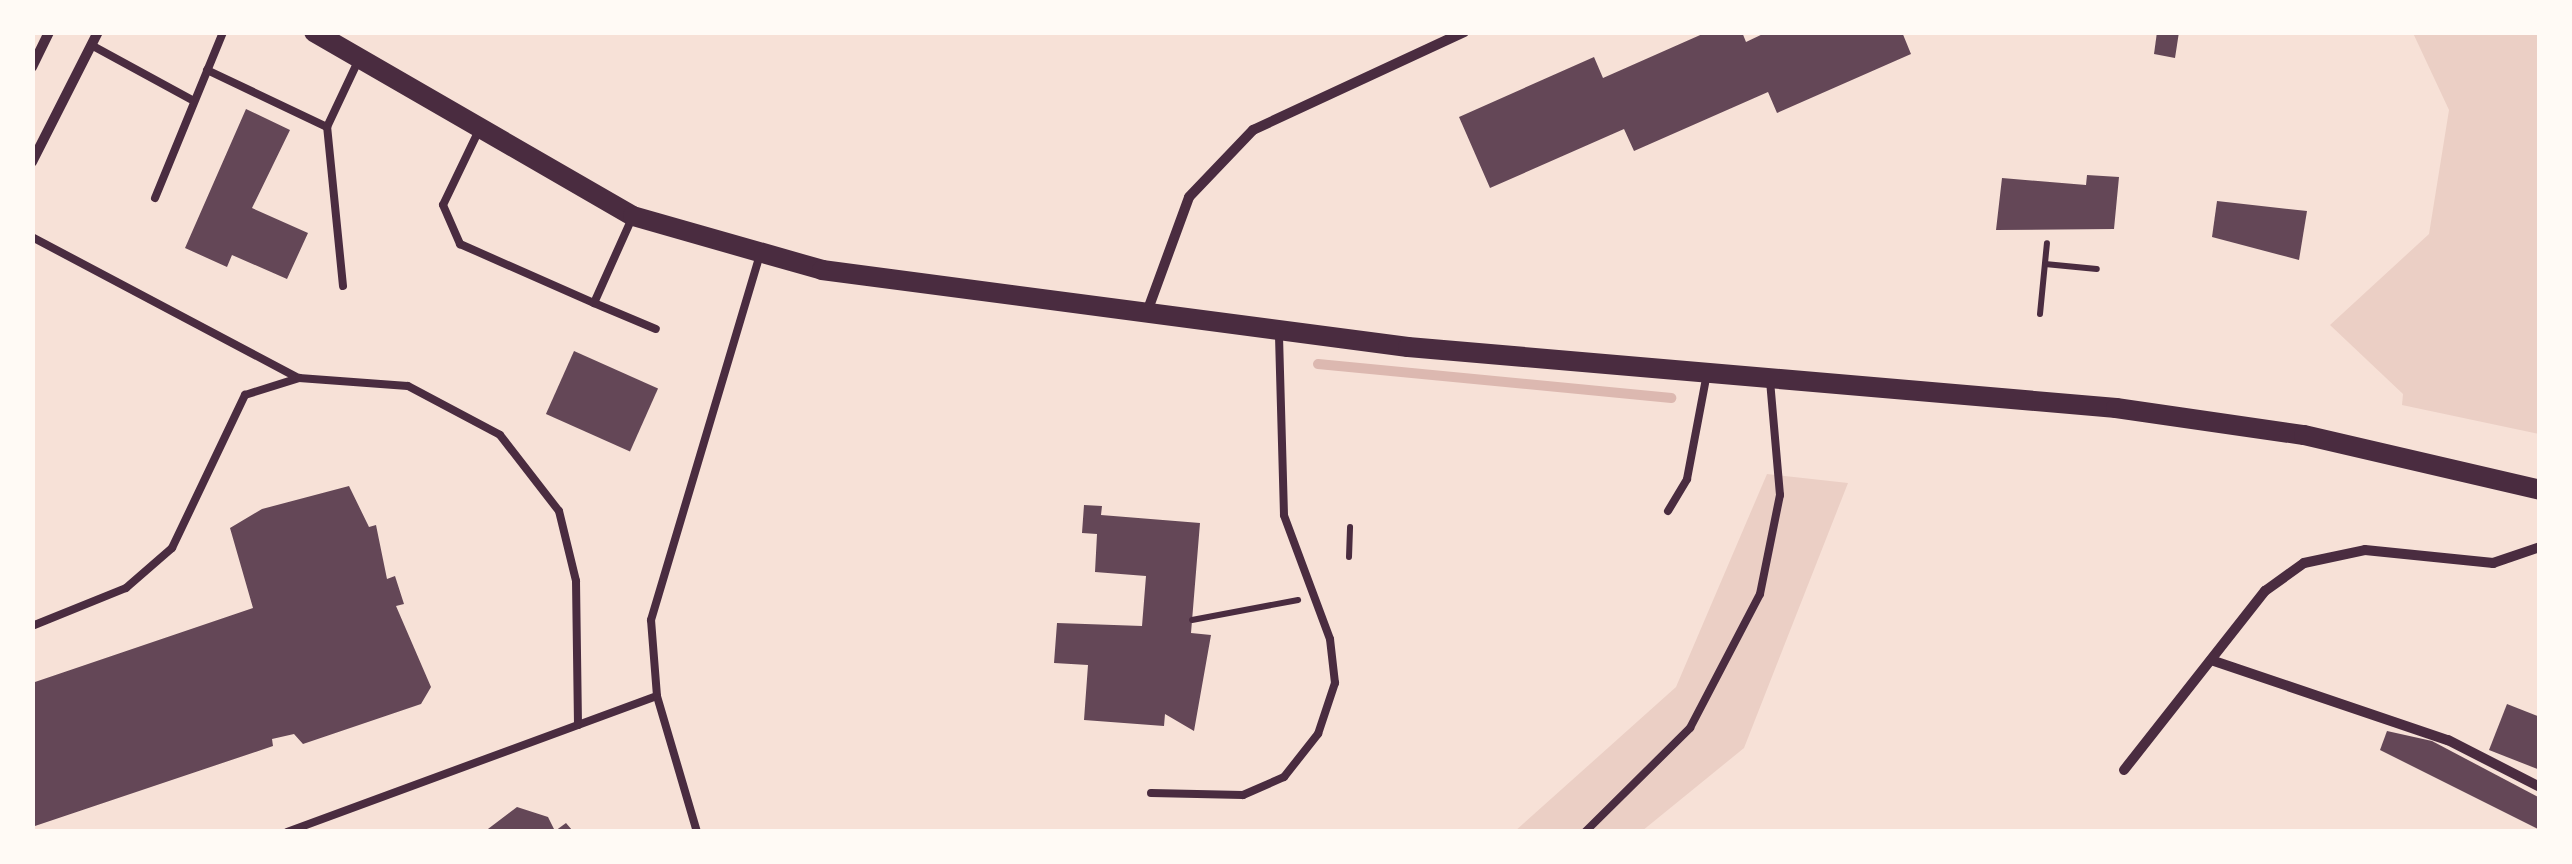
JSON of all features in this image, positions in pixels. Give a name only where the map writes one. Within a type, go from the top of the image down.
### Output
[{"type":"main road","points":[[314,32],[358,61],[633,216],[759,257],[1145,318],[1769,377],[2286,432],[2540,490]]},
{"type":"street","points":[[32,67],[49,32]]},
{"type":"street","points":[[32,162],[98,32]]},
{"type":"street","points":[[1145,318],[1188,196],[1252,130],[1464,32]]},
{"type":"street","points":[[2124,770],[2265,591],[2304,563],[2365,550],[2492,563],[2540,547]]},
{"type":"street","points":[[2211,660],[2448,740],[2540,787]]},
{"type":"lane","points":[[156,198],[223,32]]},
{"type":"lane","points":[[94,46],[194,101]]},
{"type":"lane","points":[[343,286],[328,127],[358,61]]},
{"type":"lane","points":[[207,70],[328,127]]},
{"type":"lane","points":[[479,130],[443,204],[460,244],[656,329]]},
{"type":"lane","points":[[594,304],[633,216]]},
{"type":"lane","points":[[32,237],[298,378]]},
{"type":"lane","points":[[697,832],[657,696],[656,598],[759,257]]},
{"type":"lane","points":[[1151,793],[1243,795],[1284,776],[1318,734],[1335,683],[1314,598],[1284,515],[1279,333]]},
{"type":"lane","points":[[1668,511],[1687,480],[1708,373]]},
{"type":"lane","points":[[1585,832],[1690,728],[1760,594],[1780,495],[1769,377]]},
{"type":"lane","points":[[32,626],[152,568],[184,526],[245,395],[298,378],[408,386],[445,398],[525,462],[558,511],[576,581],[578,724]]},
{"type":"lane","points":[[287,832],[657,696]]},
{"type":"path","points":[[2040,314],[2047,242]]},
{"type":"path","points":[[2045,264],[2097,268]]},
{"type":"path","points":[[1349,557],[1350,527]]},
{"type":"path","points":[[1192,620],[1314,598]]},
{"type":"shaded area","points":[[2413,33],[2539,33],[2539,434],[2402,405],[2403,394],[2330,325],[2429,234],[2449,110]]},
{"type":"shaded area","points":[[1767,474],[1848,483],[1744,748],[1642,831],[1514,832],[1676,687]]},
{"type":"building","points":[[1707,32],[1742,32],[1746,42],[1767,32],[1902,32],[1911,54],[1777,113],[1768,92],[1634,151],[1624,129],[1490,188],[1459,117],[1594,57],[1603,78]]},
{"type":"building","points":[[2157,32],[2179,32],[2175,58],[2154,54]]},
{"type":"building","points":[[246,109],[290,130],[252,208],[308,233],[287,279],[232,255],[227,267],[185,248]]},
{"type":"building","points":[[2087,175],[2119,177],[2114,229],[1996,230],[2002,178],[2086,185]]},
{"type":"building","points":[[2217,201],[2307,211],[2299,260],[2212,237]]},
{"type":"building","points":[[574,351],[658,388],[630,451],[546,414]]},
{"type":"building","points":[[349,486],[369,527],[376,525],[387,579],[395,576],[404,604],[396,606],[431,687],[421,704],[303,744],[294,734],[272,739],[273,746],[32,827],[32,683],[253,608],[230,528],[262,509]]},
{"type":"building","points":[[1084,505],[1102,506],[1101,515],[1200,523],[1191,633],[1211,635],[1194,731],[1165,714],[1164,726],[1084,720],[1088,665],[1054,663],[1057,623],[1142,626],[1146,576],[1095,572],[1097,534],[1082,533]]},
{"type":"building","points":[[2507,704],[2540,717],[2540,770],[2489,750]]},
{"type":"building","points":[[2387,731],[2432,741],[2540,798],[2540,830],[2380,750]]},
{"type":"building","points":[[517,807],[548,817],[555,831],[566,823],[572,830],[570,832],[484,832]]},
{"type":"waterway","points":[[1318,364],[1671,398]]}]
